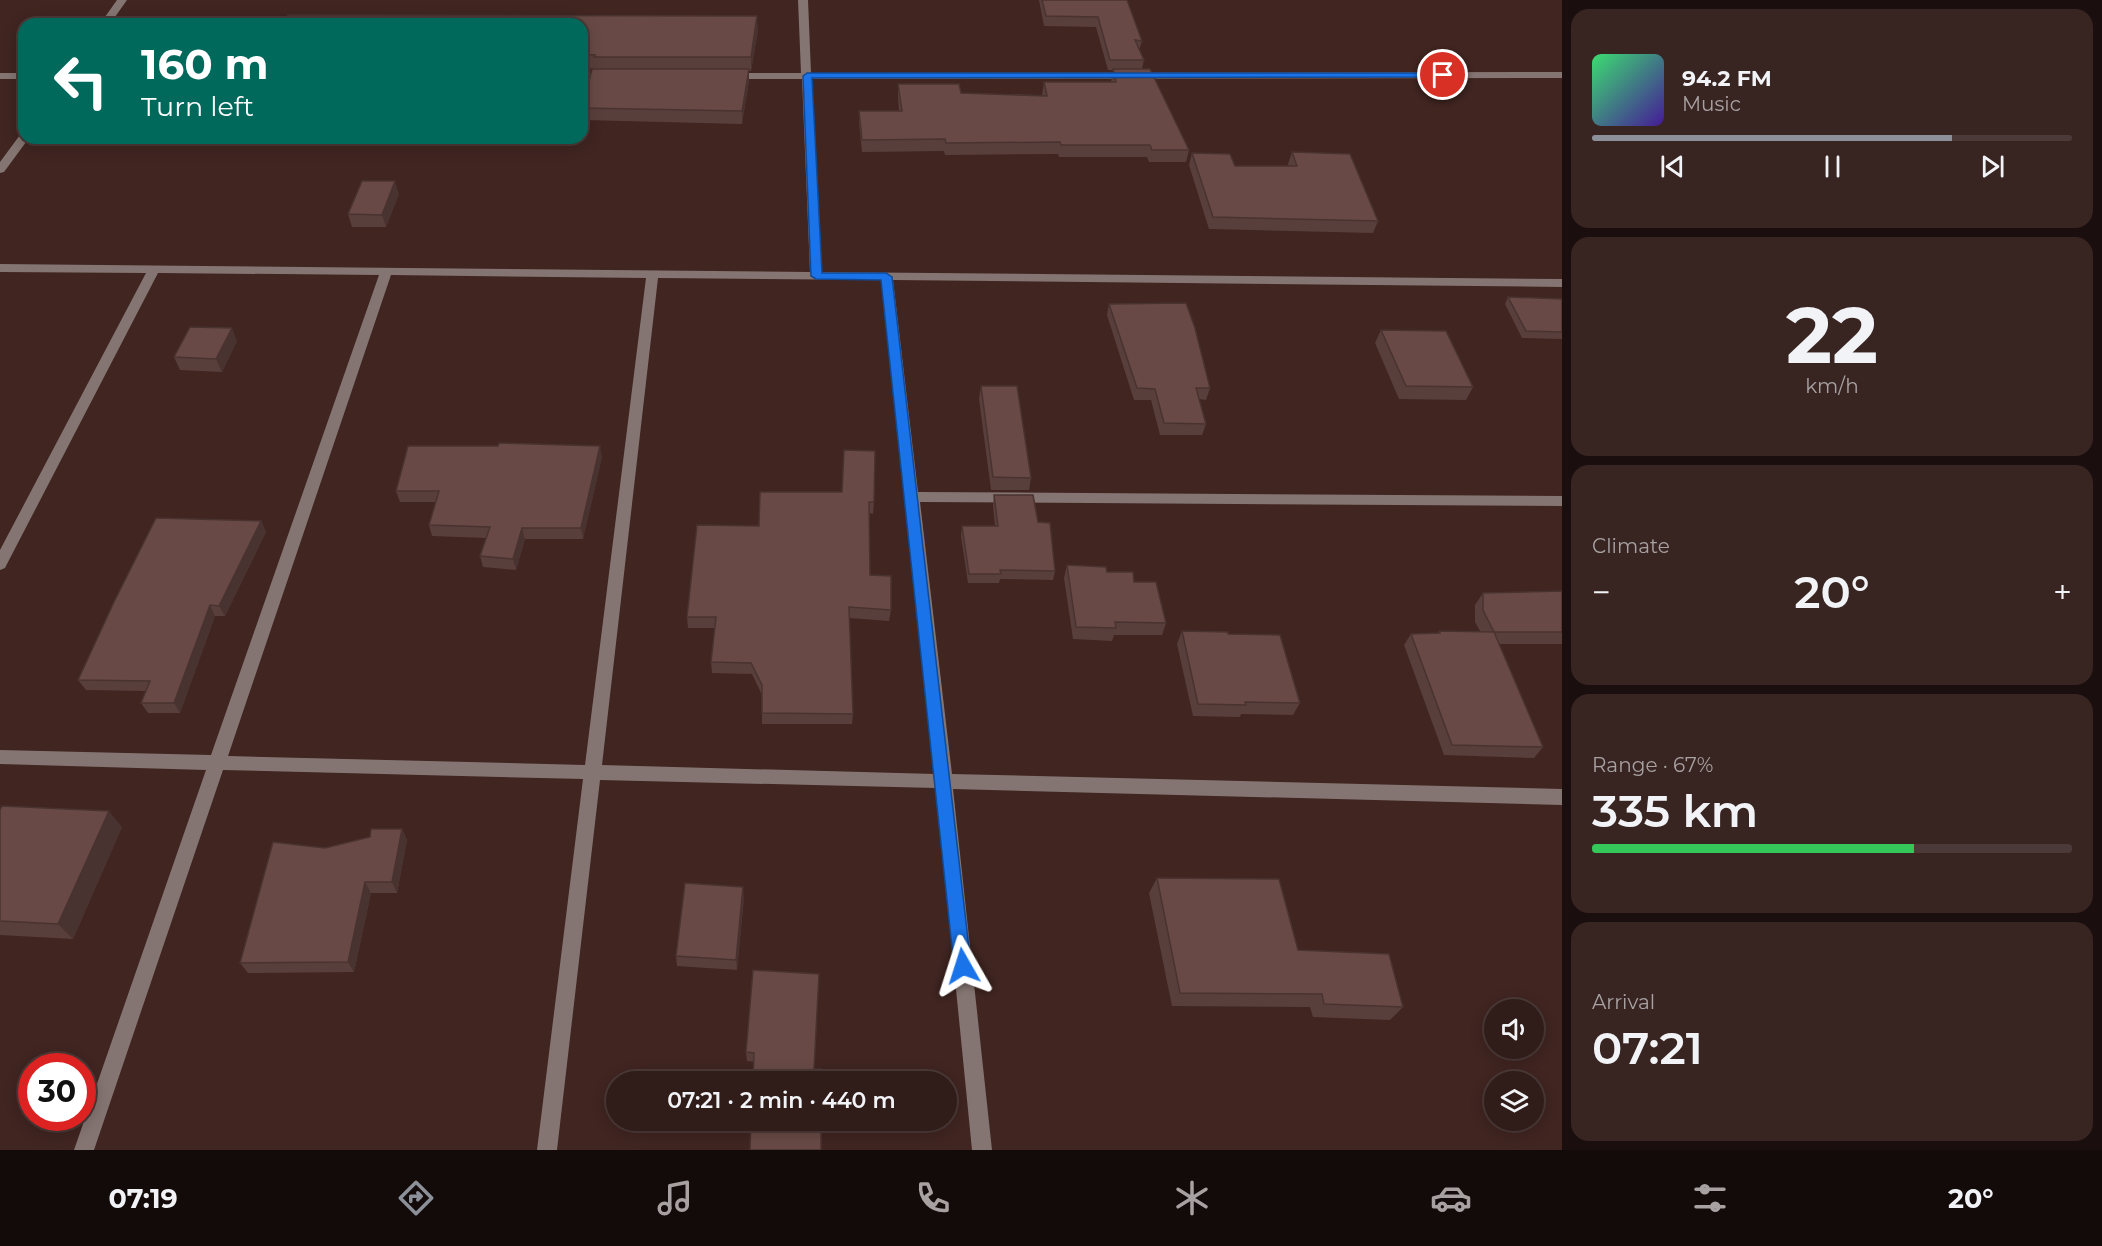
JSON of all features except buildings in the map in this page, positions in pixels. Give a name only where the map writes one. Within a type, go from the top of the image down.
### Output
[{"type":"street","points":[[109,18],[122,0]]},
{"type":"street","points":[[803,0],[816,276]]},
{"type":"street","points":[[719,76],[1562,75]]},
{"type":"street","points":[[0,76],[18,76]]},
{"type":"street","points":[[588,76],[616,76]]},
{"type":"street","points":[[0,170],[19,144]]},
{"type":"street","points":[[0,268],[1562,283]]},
{"type":"street","points":[[0,564],[154,270]]},
{"type":"street","points":[[84,1150],[386,272]]},
{"type":"street","points":[[547,1150],[652,274]]},
{"type":"street","points":[[886,277],[944,781],[982,1150]]},
{"type":"street","points":[[912,497],[1562,501]]},
{"type":"street","points":[[0,757],[1562,797]]},
{"type":"route","points":[[963,966],[886,277],[816,276],[807,76],[1443,75]]}]
